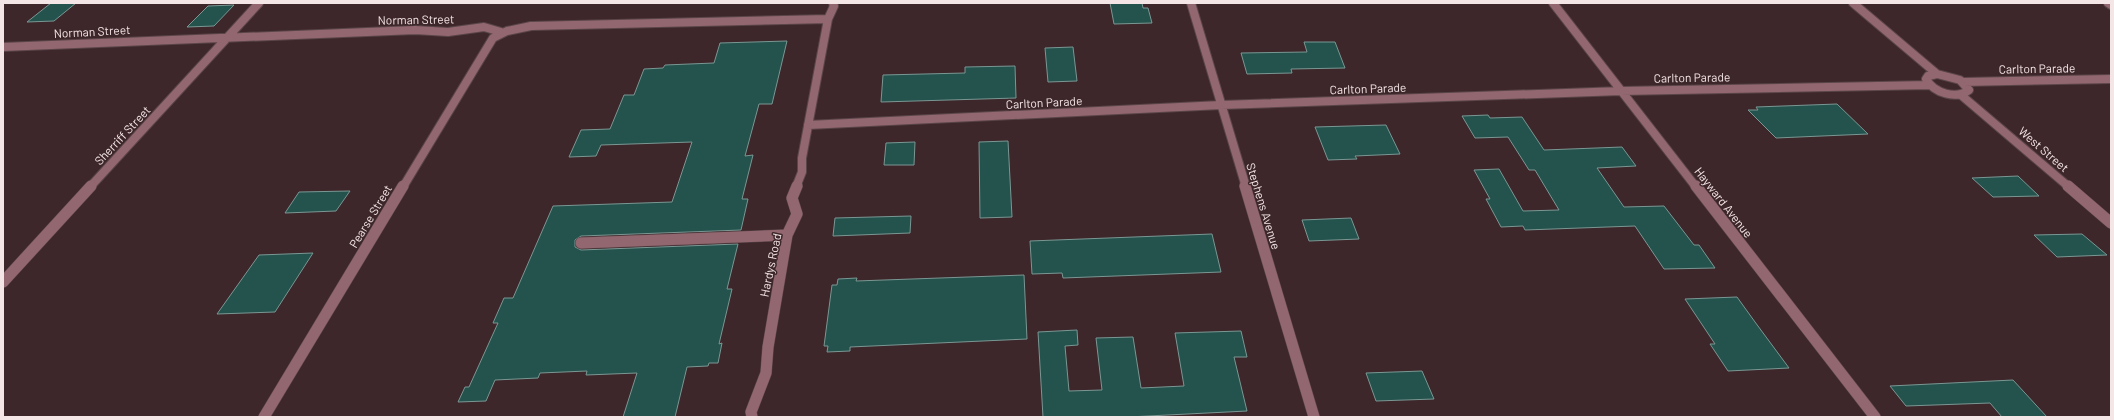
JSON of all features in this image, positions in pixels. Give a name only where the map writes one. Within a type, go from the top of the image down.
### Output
[{"type":"street","name":"Sherriff Street","points":[[3,282],[260,3]]},
{"type":"street","name":"Hardys Road","points":[[752,417],[752,412],[766,373],[768,347],[787,235],[797,214],[792,198],[802,172],[802,158],[808,125],[828,19],[834,6],[833,3]]},
{"type":"street","name":"Stephens Avenue","points":[[1191,3],[1314,417]]},
{"type":"street","name":"Hayward Avenue","points":[[1553,3],[1875,417]]},
{"type":"street","points":[[1853,3],[1937,74]]},
{"type":"street","name":"Norman Street","points":[[3,47],[415,30],[448,32],[484,27],[501,32],[531,26],[828,19]]},
{"type":"street","name":"Pearse Street","points":[[264,417],[493,38],[501,32]]},
{"type":"street","points":[[1937,74],[1951,76],[1963,82],[1970,90],[1961,95],[1950,94],[1929,85],[1926,78],[1937,74]]},
{"type":"street","name":"Carlton Parade","points":[[1963,82],[2111,79]]},
{"type":"street","name":"Carlton Parade","points":[[808,125],[1221,105],[1621,91],[1929,85]]},
{"type":"street","name":"West Street","points":[[1961,95],[2111,223]]},
{"type":"street","points":[[581,242],[787,235]]},
{"type":"building","points":[[51,3],[76,3],[54,21],[27,22]]},
{"type":"building","points":[[1110,3],[1142,3],[1143,8],[1148,8],[1152,23],[1114,24]]},
{"type":"building","points":[[234,5],[214,26],[187,27],[208,6]]},
{"type":"building","points":[[787,41],[772,104],[759,104],[745,156],[753,155],[742,199],[748,199],[741,230],[581,236],[575,240],[575,247],[581,250],[738,244],[727,289],[732,289],[719,344],[722,343],[718,363],[709,363],[708,366],[687,367],[675,417],[623,417],[637,373],[586,375],[587,371],[540,373],[538,378],[495,380],[486,401],[458,402],[465,387],[469,387],[498,323],[493,323],[504,298],[513,298],[553,206],[672,202],[692,142],[601,145],[596,156],[569,157],[581,130],[610,129],[624,95],[634,95],[644,69],[663,68],[665,65],[714,63],[720,43]]},
{"type":"building","points":[[1304,42],[1335,42],[1345,68],[1291,69],[1292,73],[1247,74],[1241,53],[1307,52]]},
{"type":"building","points":[[1073,47],[1077,81],[1048,82],[1045,48]]},
{"type":"building","points":[[1015,66],[1016,98],[881,102],[883,75],[965,73],[965,67]]},
{"type":"building","points":[[1837,104],[1868,134],[1776,138],[1748,110],[1758,110],[1756,107]]},
{"type":"building","points":[[1488,115],[1490,118],[1522,117],[1544,150],[1622,147],[1636,166],[1597,168],[1624,207],[1664,206],[1694,245],[1699,245],[1715,268],[1664,269],[1635,226],[1525,230],[1523,226],[1501,227],[1486,199],[1490,199],[1474,170],[1499,169],[1523,211],[1559,210],[1535,170],[1529,170],[1508,137],[1475,138],[1462,116]]},
{"type":"building","points":[[1386,125],[1400,154],[1355,156],[1357,159],[1328,160],[1315,127]]},
{"type":"building","points":[[1008,141],[1012,217],[980,218],[979,142]]},
{"type":"building","points":[[915,142],[914,165],[884,165],[886,143]]},
{"type":"building","points":[[2018,176],[2039,196],[1993,197],[1972,178]]},
{"type":"building","points":[[350,191],[336,211],[285,213],[299,192]]},
{"type":"building","points":[[911,216],[910,233],[833,236],[835,218]]},
{"type":"building","points":[[1351,218],[1359,239],[1309,241],[1302,220]]},
{"type":"building","points":[[1212,234],[1221,272],[1063,278],[1062,273],[1032,274],[1030,241]]},
{"type":"building","points":[[2082,234],[2107,255],[2057,257],[2034,235]]},
{"type":"building","points":[[313,253],[275,312],[217,314],[259,255]]},
{"type":"building","points":[[1024,275],[1027,339],[850,347],[850,351],[827,352],[828,346],[824,346],[832,285],[837,285],[838,279],[857,278],[856,281]]},
{"type":"building","points":[[1737,297],[1789,368],[1728,371],[1710,344],[1715,344],[1685,299]]},
{"type":"building","points":[[1077,330],[1078,345],[1065,346],[1069,391],[1102,390],[1096,338],[1133,337],[1141,388],[1184,386],[1175,333],[1241,331],[1247,357],[1234,357],[1247,411],[1128,417],[1043,417],[1038,332]]},
{"type":"building","points":[[1422,371],[1434,399],[1376,401],[1366,373]]},
{"type":"building","points":[[2013,380],[2047,417],[2002,417],[1990,403],[1906,406],[1890,386]]}]
